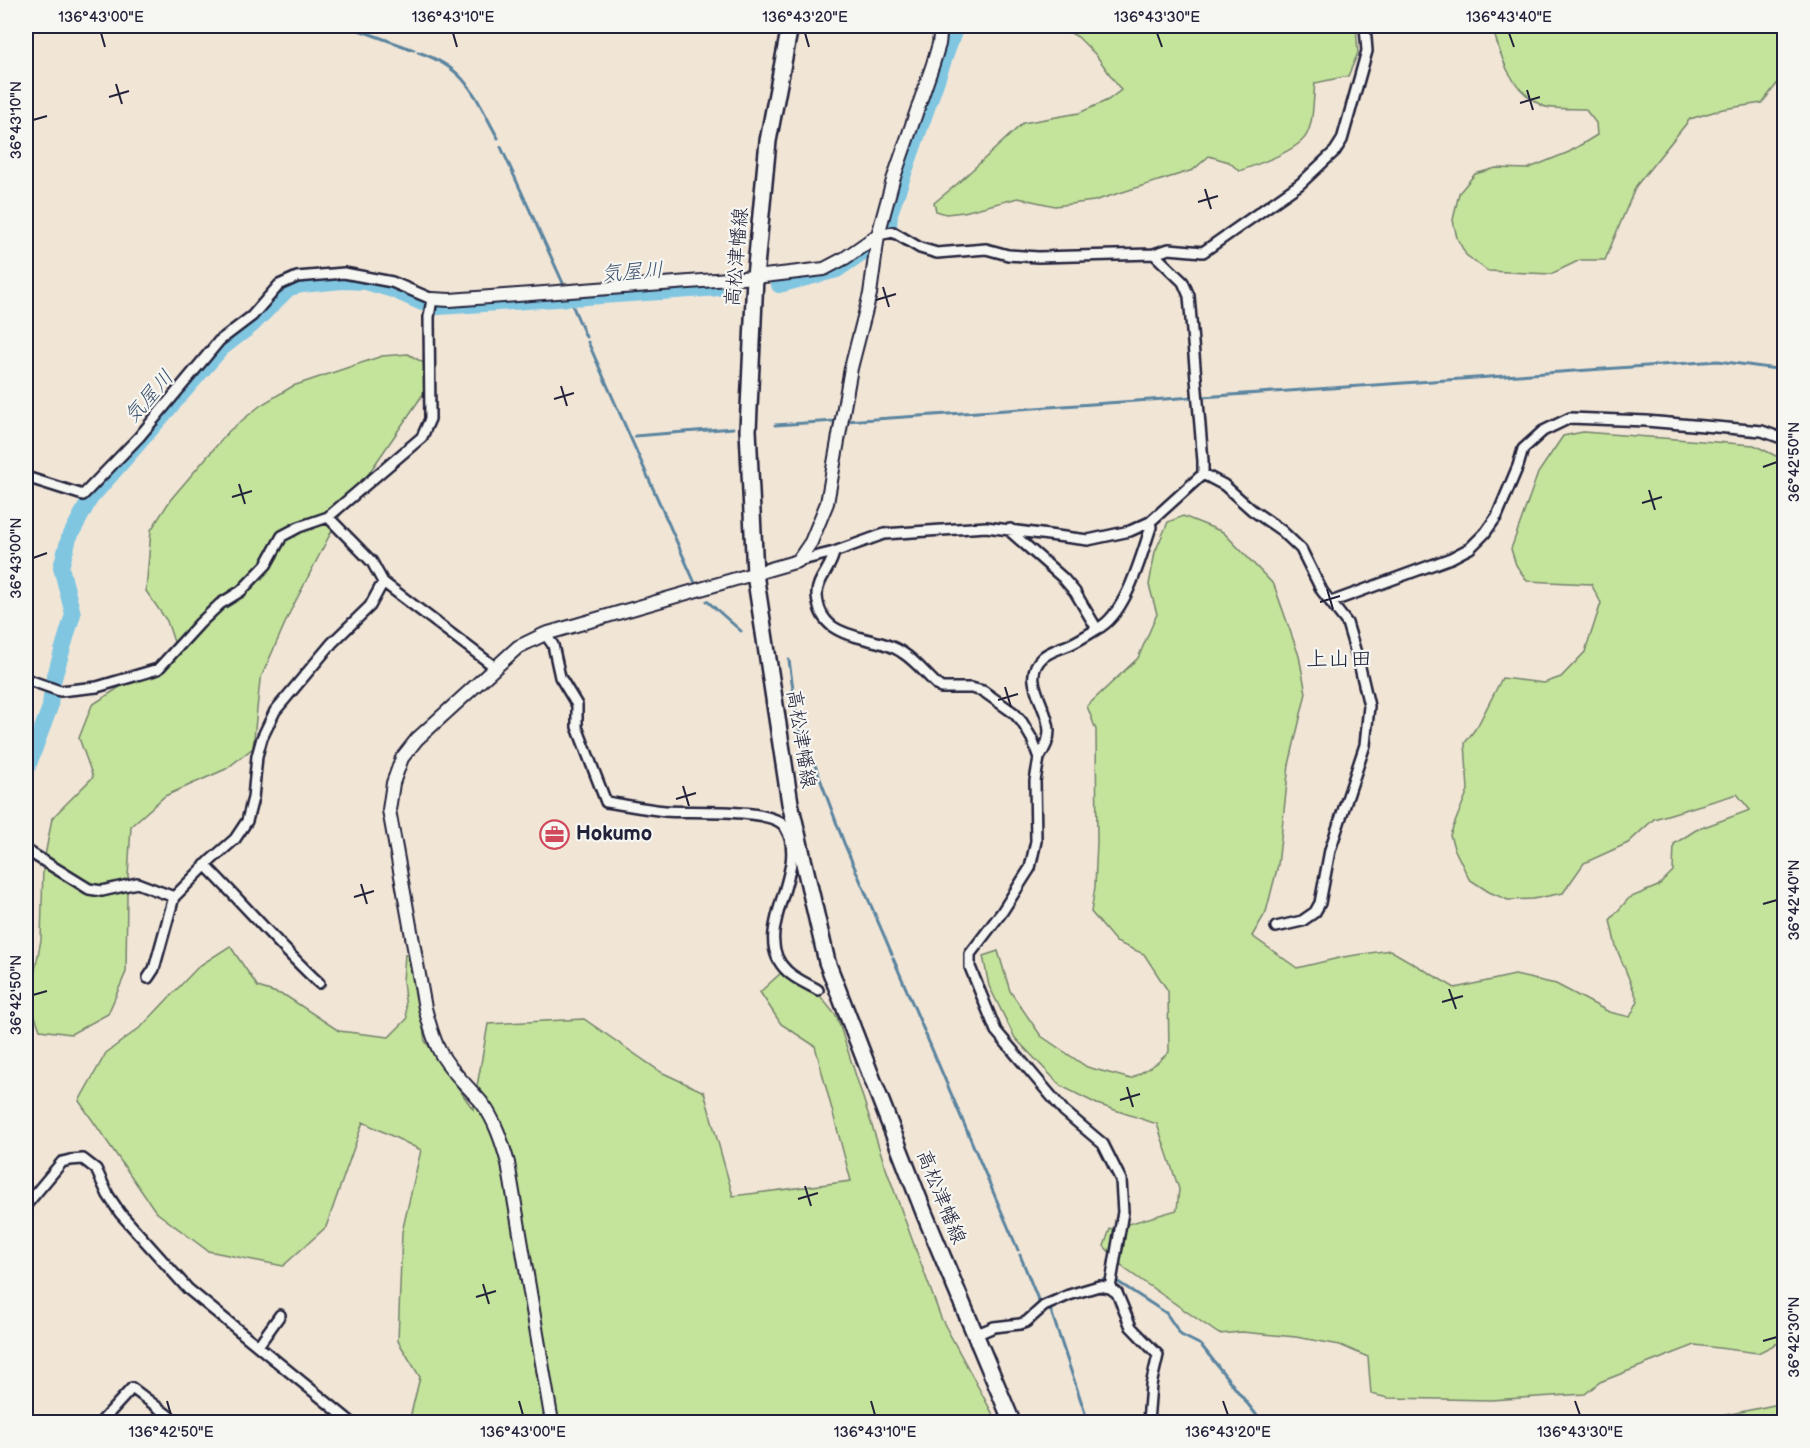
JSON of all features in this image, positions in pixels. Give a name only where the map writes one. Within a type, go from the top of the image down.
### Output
[{"type":"main road","name":"高松津幡線","points":[[790,26],[768,141],[755,277],[748,430],[755,574],[790,803],[827,962],[925,1215],[1012,1422]]},
{"type":"street","points":[[798,561],[812,542],[826,503],[851,368],[870,294],[878,236],[893,180],[939,44],[941,26]]},
{"type":"street","points":[[26,477],[82,495],[139,437],[219,341],[252,315],[279,285],[297,277],[344,273],[392,282],[432,299],[450,300],[755,277],[824,269],[878,236],[893,232],[920,248],[937,253],[986,249],[1008,255],[1038,257],[1154,254],[1169,249],[1203,252],[1300,184],[1335,151],[1342,140],[1367,51],[1365,26]]},
{"type":"street","points":[[1154,254],[1183,282],[1189,296],[1203,474]]},
{"type":"street","points":[[26,679],[60,691],[97,687],[158,669],[200,622],[220,604],[241,591],[266,565],[282,536],[298,527],[328,518],[422,437],[430,419],[429,317],[432,299]]},
{"type":"street","points":[[1331,602],[1451,558],[1470,548],[1497,516],[1523,449],[1543,431],[1570,418],[1646,421],[1762,431],[1785,439]]},
{"type":"street","points":[[552,1422],[508,1163],[502,1142],[483,1105],[451,1069],[440,1052],[425,1008],[389,810],[402,758],[417,739],[518,647],[545,634],[834,552],[884,534],[986,527],[1088,540],[1130,531],[1150,522],[1203,474]]},
{"type":"street","points":[[1203,474],[1224,485],[1252,510],[1281,530],[1301,549],[1322,591],[1347,623],[1369,706],[1365,744],[1330,850],[1320,903],[1315,912],[1302,921],[1276,927]]},
{"type":"street","points":[[328,518],[372,562],[383,582],[495,667]]},
{"type":"street","points":[[1110,1287],[1123,1212],[1121,1180],[1103,1144],[1064,1111],[996,1032],[970,968],[970,954],[1002,912],[1030,868],[1036,842],[1035,782],[1039,758],[1048,742],[1049,730],[1046,714],[1033,681],[1036,668],[1048,653],[1074,643],[1107,624],[1129,589],[1151,527],[1150,522]]},
{"type":"street","points":[[1010,529],[1063,578],[1075,592],[1097,629]]},
{"type":"street","points":[[834,552],[833,562],[821,580],[817,594],[821,610],[832,628],[898,650],[941,688],[971,688],[983,691],[1014,713],[1022,722],[1039,758]]},
{"type":"street","points":[[148,978],[154,969],[174,897],[235,839],[247,821],[253,798],[257,756],[262,738],[275,711],[332,643],[370,606],[383,582]]},
{"type":"street","points":[[545,634],[553,645],[560,677],[576,705],[576,727],[606,802],[666,811],[738,813],[775,819],[782,823],[788,834],[791,861],[773,933],[774,946],[786,970],[818,990]]},
{"type":"street","points":[[26,850],[88,889],[102,891],[137,883],[174,897]]},
{"type":"street","points":[[205,866],[257,919],[286,953],[319,983]]},
{"type":"street","points":[[788,877],[806,873]]},
{"type":"street","points":[[26,1205],[62,1162],[83,1159],[96,1169],[108,1195],[120,1213],[188,1289],[351,1422]]},
{"type":"street","points":[[975,1335],[994,1327],[1026,1322],[1044,1306],[1069,1294],[1099,1286],[1110,1287],[1116,1293],[1131,1326],[1158,1355],[1151,1385],[1148,1422]]},
{"type":"street","points":[[258,1346],[280,1315]]},
{"type":"street","points":[[101,1422],[132,1388],[177,1422]]},
{"type":"green space","points":[[1058,26],[1356,26],[1358,53],[1348,76],[1315,83],[1311,122],[1303,140],[1287,151],[1256,165],[1239,171],[1229,162],[1209,156],[1193,170],[1094,201],[1055,206],[1018,198],[964,212],[946,214],[936,211],[934,203],[1023,123],[1079,113],[1108,100],[1121,90],[1096,55],[1078,37]]},
{"type":"green space","points":[[1492,26],[1784,26],[1784,59],[1780,80],[1762,103],[1723,109],[1690,119],[1636,186],[1605,260],[1580,260],[1551,274],[1488,271],[1466,255],[1457,238],[1453,220],[1459,193],[1475,174],[1496,168],[1527,169],[1569,152],[1597,135],[1596,123],[1585,109],[1543,106],[1522,91],[1508,72]]},
{"type":"green space","points":[[408,354],[424,363],[430,384],[339,517],[290,612],[260,680],[253,748],[226,769],[165,796],[131,826],[126,972],[108,1014],[71,1034],[40,1030],[29,1000],[41,940],[43,867],[52,818],[93,777],[79,738],[92,705],[157,663],[174,642],[167,621],[146,591],[151,530],[171,499],[229,431],[261,405],[293,386],[382,356]]},
{"type":"green space","points":[[1583,432],[1754,445],[1784,460],[1784,1340],[1758,1353],[1695,1345],[1600,1382],[1585,1394],[1491,1400],[1388,1398],[1371,1394],[1368,1357],[1340,1345],[1296,1337],[1242,1332],[1219,1334],[1125,1269],[1104,1246],[1110,1229],[1177,1210],[1179,1189],[1157,1124],[1097,1104],[1061,1086],[1015,1038],[989,986],[983,956],[998,951],[1010,991],[1041,1036],[1087,1067],[1131,1079],[1157,1063],[1169,1052],[1168,991],[1144,954],[1116,942],[1091,912],[1095,887],[1097,841],[1096,730],[1087,706],[1138,658],[1157,614],[1149,585],[1155,552],[1168,522],[1183,516],[1223,532],[1274,585],[1299,656],[1306,693],[1289,765],[1278,865],[1266,912],[1252,936],[1297,968],[1343,957],[1390,950],[1455,988],[1515,975],[1556,984],[1609,1012],[1630,1017],[1638,1001],[1616,947],[1610,920],[1629,898],[1658,886],[1673,871],[1674,844],[1696,830],[1750,810],[1737,794],[1654,819],[1628,843],[1584,863],[1563,893],[1533,899],[1508,900],[1489,892],[1469,879],[1450,835],[1468,790],[1465,743],[1478,725],[1502,678],[1544,683],[1561,677],[1585,652],[1601,603],[1591,584],[1527,581],[1516,565],[1511,549],[1538,473],[1563,436]]},
{"type":"green space","points":[[230,946],[258,987],[286,996],[339,1031],[389,1037],[407,1019],[403,981],[405,954],[412,958],[425,1041],[473,1109],[488,1024],[584,1019],[661,1072],[704,1092],[733,1196],[851,1181],[815,1046],[781,1024],[760,992],[782,972],[817,992],[837,1017],[884,1163],[941,1318],[997,1422],[409,1422],[420,1377],[398,1341],[402,1232],[421,1150],[363,1122],[326,1227],[283,1266],[208,1251],[156,1212],[79,1101],[106,1053],[142,1026],[199,966]]},
{"type":"green space","points":[[1784,1403],[1784,1422],[1633,1422],[1721,1416]]},
{"type":"waterway","points":[[348,26],[414,50]]},
{"type":"waterway","name":"気屋川","points":[[889,229],[890,213],[956,26]]},
{"type":"waterway","points":[[418,52],[435,59],[459,75],[475,96],[498,138]]},
{"type":"waterway","points":[[501,147],[563,283]]},
{"type":"waterway","name":"気屋川","points":[[779,285],[837,270],[862,253]]},
{"type":"waterway","name":"気屋川","points":[[52,685],[73,614],[61,567],[69,538],[90,499],[221,349],[251,326],[289,288],[302,285],[342,281],[366,282],[393,290],[422,303]]},
{"type":"waterway","name":"気屋川","points":[[439,307],[720,288]]},
{"type":"waterway","points":[[573,307],[586,337]]},
{"type":"waterway","points":[[588,342],[695,583]]},
{"type":"waterway","points":[[1202,397],[1718,361],[1784,370]]},
{"type":"waterway","points":[[846,421],[1194,397]]},
{"type":"waterway","points":[[775,425],[835,421]]},
{"type":"waterway","points":[[635,436],[733,428]]},
{"type":"waterway","points":[[707,601],[741,631]]},
{"type":"waterway","points":[[789,660],[798,725],[811,755]]},
{"type":"waterway","name":"気屋川","points":[[26,772],[50,707],[51,696]]},
{"type":"waterway","points":[[813,760],[844,843],[892,954]]},
{"type":"waterway","points":[[893,958],[1018,1250]]},
{"type":"waterway","points":[[1020,1255],[1039,1302]]},
{"type":"waterway","points":[[1039,1302],[1107,1279]]},
{"type":"waterway","points":[[1115,1280],[1166,1313],[1181,1335],[1201,1345],[1262,1422]]},
{"type":"waterway","points":[[1047,1308],[1051,1311],[1088,1422]]},
{"type":"place","name":"Hokumo","points":[[555,834]]},
{"type":"district","name":"上山田","points":[[1339,659]]}]
